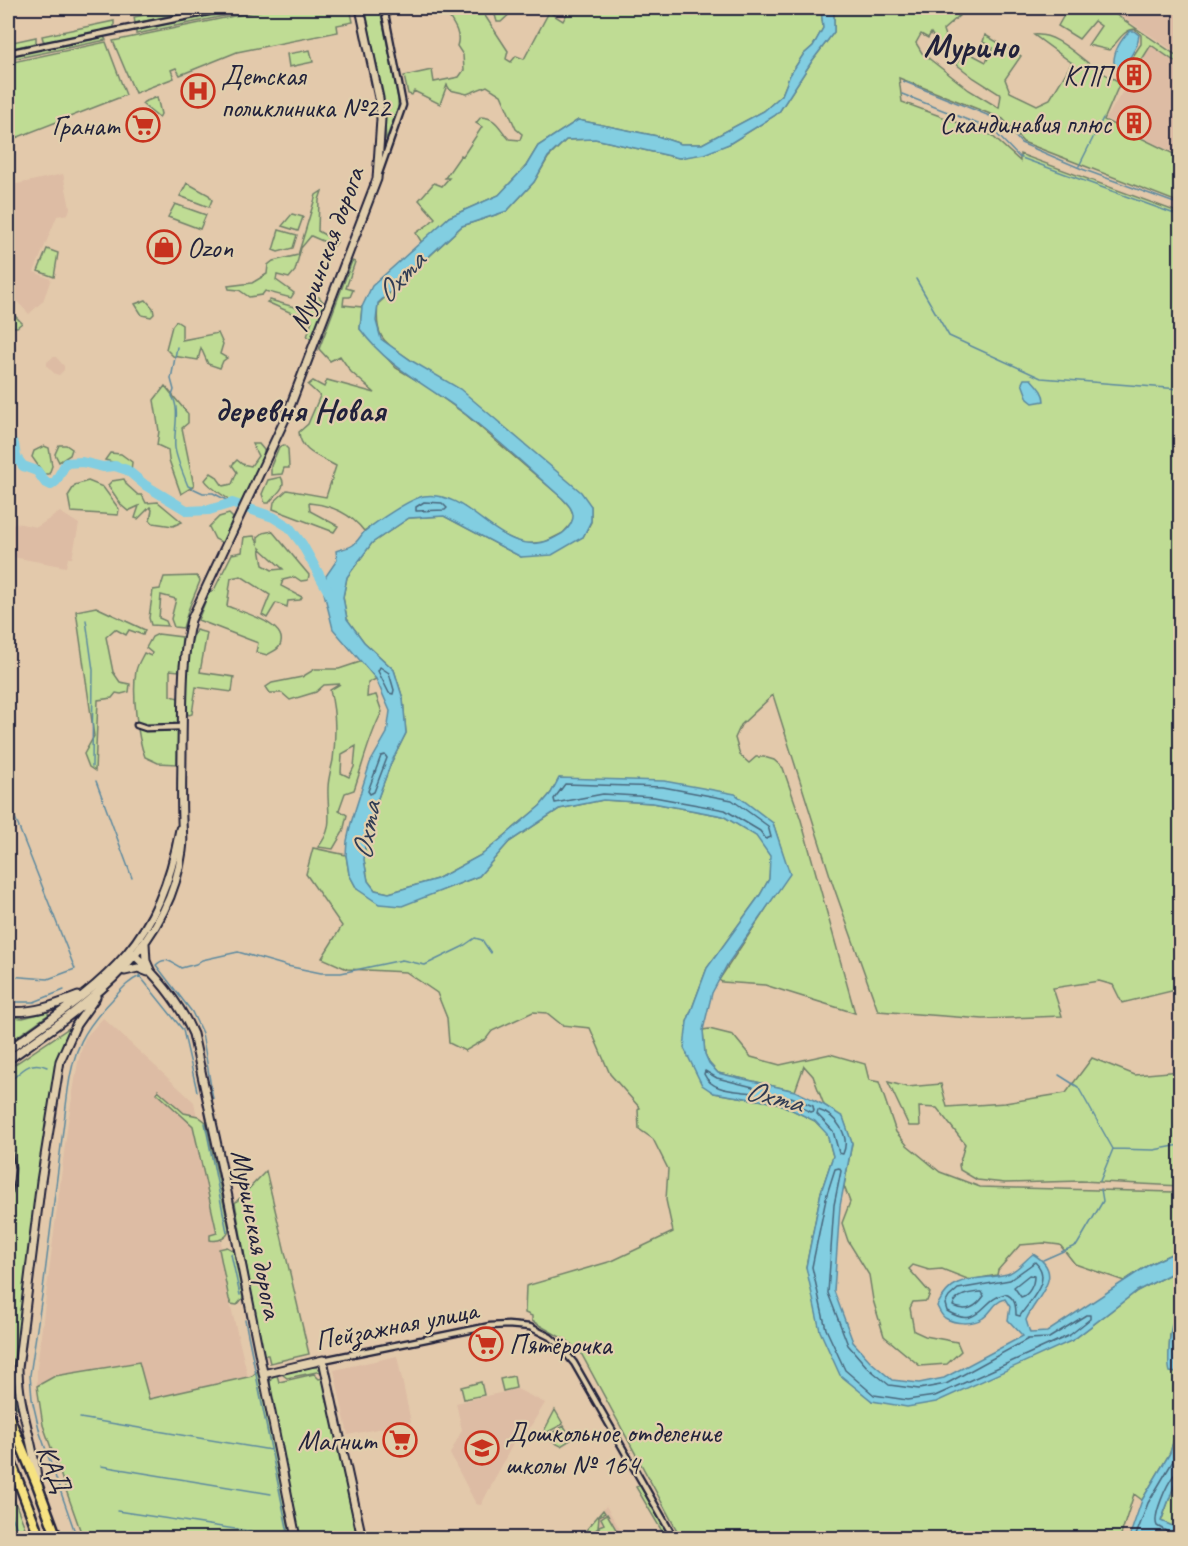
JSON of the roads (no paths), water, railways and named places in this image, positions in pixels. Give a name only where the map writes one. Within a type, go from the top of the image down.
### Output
[{"type":"highway","name":"КАД","points":[[8,1414],[57,1539]]},
{"type":"highway","name":"КАД","points":[[8,1454],[40,1539]]},
{"type":"street","points":[[8,53],[228,8]]},
{"type":"street","name":"Муринская дорога","points":[[182,727],[185,649],[189,626],[210,575],[234,529],[289,408],[377,179],[381,140],[379,98],[360,8]]},
{"type":"street","points":[[377,179],[403,105],[384,8]]},
{"type":"street","points":[[8,1050],[86,994],[133,954],[145,943],[164,911],[176,880],[183,849],[182,727],[146,728],[137,725]]},
{"type":"street","points":[[8,1060],[74,1013],[120,974],[160,901],[176,853],[182,821]]},
{"type":"street","points":[[145,943],[146,961],[153,975]]},
{"type":"street","name":"Муринская дорога","points":[[133,954],[178,1006],[192,1034],[226,1187],[296,1539]]},
{"type":"street","points":[[120,974],[138,968],[153,975]]},
{"type":"street","points":[[37,1484],[34,1455],[22,1413],[18,1388],[18,1368],[25,1312],[60,1060],[76,1025],[99,992]]},
{"type":"street","points":[[8,1011],[29,1011],[56,1005],[86,994]]},
{"type":"street","points":[[8,1154],[10,1170],[8,1192]]},
{"type":"street","name":"Пейзажная улица","points":[[263,1374],[490,1326],[520,1325],[539,1331],[559,1345],[574,1363],[674,1539]]},
{"type":"street","points":[[323,1360],[362,1539]]},
{"type":"street","points":[[8,1464],[21,1486]]},
{"type":"water","name":"Охта","points":[[821,8],[834,8],[834,32],[774,116],[729,144],[704,154],[679,158],[595,139],[566,140],[548,157],[534,182],[507,211],[462,226],[378,303],[376,321],[381,339],[412,361],[460,389],[581,492],[591,506],[591,521],[583,537],[552,555],[521,557],[444,516],[409,518],[372,543],[347,577],[343,597],[347,619],[364,642],[394,670],[403,699],[406,733],[391,763],[366,830],[364,860],[368,881],[375,890],[389,893],[437,879],[483,854],[540,806],[551,793],[559,778],[664,781],[735,794],[773,823],[790,874],[727,965],[712,993],[703,1030],[705,1054],[718,1073],[795,1091],[843,1117],[852,1143],[840,1206],[834,1291],[853,1342],[892,1380],[919,1383],[944,1378],[1023,1336],[1008,1320],[1010,1307],[1005,1299],[997,1303],[986,1316],[974,1322],[959,1322],[945,1318],[937,1306],[951,1287],[959,1283],[1010,1273],[1033,1254],[1043,1262],[1048,1270],[1049,1278],[1026,1320],[1030,1333],[1047,1332],[1150,1264],[1180,1250],[1180,1269],[1137,1291],[1073,1340],[936,1402],[907,1407],[872,1401],[840,1375],[820,1331],[806,1267],[821,1192],[833,1156],[827,1134],[815,1121],[778,1103],[714,1093],[702,1085],[684,1048],[687,1022],[707,968],[769,879],[770,856],[756,836],[723,816],[653,803],[603,800],[559,809],[509,842],[479,876],[402,906],[379,904],[357,889],[349,874],[346,855],[351,823],[370,763],[387,733],[390,711],[376,679],[333,629],[324,593],[326,576],[337,560],[336,551],[353,545],[370,527],[411,501],[424,496],[441,497],[458,503],[502,534],[517,541],[534,543],[552,539],[568,527],[573,518],[571,508],[564,500],[502,444],[464,413],[395,365],[371,343],[360,329],[362,307],[372,286],[449,217],[499,195],[526,166],[538,146],[578,120],[657,136],[681,144],[702,144],[764,111],[782,95],[790,75],[803,55],[813,46],[823,28]]},
{"type":"water","points":[[1130,31],[1139,35],[1137,45],[1124,68],[1119,68],[1114,64],[1116,50]]},
{"type":"water","points":[[1024,379],[1031,379],[1041,392],[1044,401],[1033,403],[1028,399],[1022,383]]},
{"type":"water","points":[[1180,1313],[1180,1359],[1176,1360],[1175,1373],[1170,1372],[1169,1346],[1173,1321]]},
{"type":"water","points":[[1180,1435],[1180,1476],[1161,1521],[1175,1527],[1171,1537],[1129,1538],[1142,1500],[1170,1453],[1174,1439]]},
{"type":"waterway","points":[[903,81],[1002,121],[1021,143],[1082,169],[1180,205]]},
{"type":"waterway","points":[[902,94],[993,130],[1019,157],[1180,216]]},
{"type":"waterway","points":[[1079,166],[1103,118]]},
{"type":"waterway","points":[[916,279],[949,336],[1041,378],[1180,389]]},
{"type":"waterway","points":[[177,347],[171,379],[174,390],[172,396],[176,408],[175,448],[180,467],[188,486],[203,493],[213,493],[232,503]]},
{"type":"waterway","points":[[8,440],[14,444],[16,457],[23,466],[37,471],[45,482],[51,485],[56,481],[66,463],[82,462],[103,467],[115,466],[127,470],[145,485],[188,511],[209,510],[232,503],[273,517],[289,527],[302,544],[331,596]]},
{"type":"waterway","points":[[86,620],[93,670],[92,767]]},
{"type":"waterway","points":[[96,781],[132,878]]},
{"type":"waterway","points":[[8,800],[75,969],[48,979],[8,976]]},
{"type":"waterway","points":[[213,1099],[202,1033],[192,1012],[156,965],[159,962],[168,961],[181,968],[202,960],[238,952],[321,973],[341,973],[402,960],[425,965],[475,938],[482,940],[491,953]]},
{"type":"waterway","points":[[139,975],[183,1030],[197,1091]]},
{"type":"waterway","points":[[77,1538],[40,1433],[32,1399],[30,1375],[73,1063],[81,1041],[94,1021],[125,986],[140,976]]},
{"type":"waterway","points":[[8,1002],[34,1002],[64,990]]},
{"type":"waterway","points":[[8,1083],[30,1066],[47,1067]]},
{"type":"waterway","points":[[1059,1075],[1078,1087],[1113,1149]]},
{"type":"waterway","points":[[205,1123],[227,1232]]},
{"type":"waterway","points":[[1100,1181],[1113,1149],[1154,1150],[1180,1145]]},
{"type":"waterway","points":[[1043,1260],[1077,1245],[1103,1201],[1101,1189]]},
{"type":"waterway","points":[[231,1254],[240,1295]]},
{"type":"waterway","points":[[245,1320],[289,1538]]},
{"type":"waterway","points":[[80,1418],[271,1450]]},
{"type":"waterway","points":[[101,1466],[271,1494]]},
{"type":"waterway","points":[[8,1504],[20,1538]]},
{"type":"waterway","points":[[117,1511],[281,1536]]},
{"type":"place","name":"КПП","points":[[1134,75]]},
{"type":"place","name":"Детская поликлиника №22","points":[[198,91]]},
{"type":"place","name":"Скандинавия плюс","points":[[1134,123]]},
{"type":"place","name":"Гранат","points":[[143,125]]},
{"type":"place","name":"Ozon","points":[[164,247]]},
{"type":"place","name":"Пятёрочка","points":[[486,1344]]},
{"type":"place","name":"Магнит","points":[[400,1440]]},
{"type":"place","name":"Дошкольное отделение школы № 164","points":[[482,1448]]},
{"type":"district","name":"Мурино","points":[[971,45]]},
{"type":"district","name":"деревня Новая","points":[[300,409]]}]
